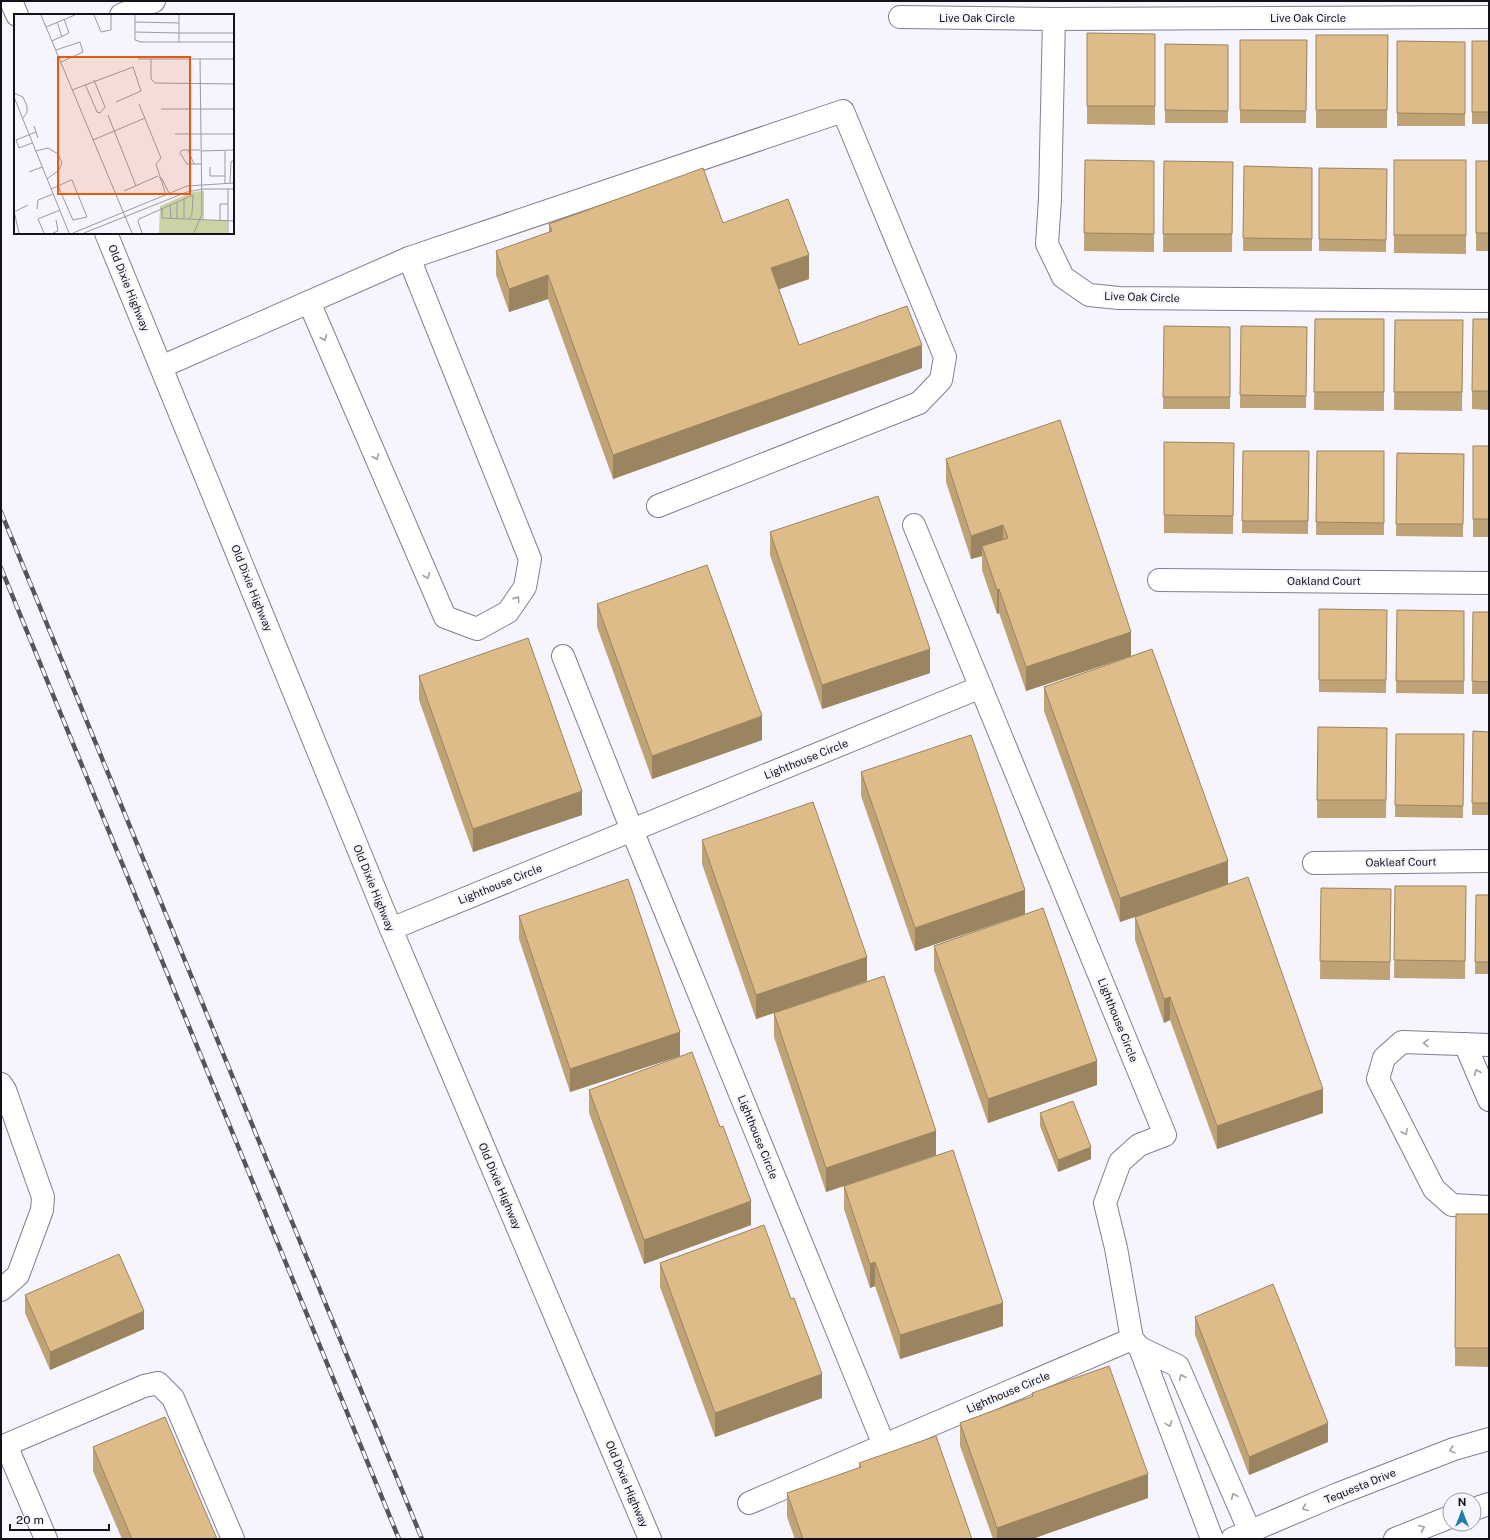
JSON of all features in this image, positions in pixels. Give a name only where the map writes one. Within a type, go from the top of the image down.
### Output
[{"type":"street","points":[[11,1],[17,14]]},
{"type":"street","points":[[122,14],[154,1]]},
{"type":"street","name":"Live Oak Circle","points":[[900,18],[1054,19],[1489,17]]},
{"type":"street","name":"Live Oak Circle","points":[[1054,19],[1050,199],[1047,244],[1063,277],[1090,295],[1118,298],[1489,301]]},
{"type":"street","points":[[161,367],[409,258],[842,111],[945,357],[941,380],[919,403],[658,506]]},
{"type":"street","name":"Old Dixie Highway","points":[[106,234],[391,929],[650,1539]]},
{"type":"street","points":[[309,302],[444,617],[476,629],[508,612],[525,587],[530,559],[409,258]]},
{"type":"street","name":"Lighthouse Circle","points":[[914,525],[1165,1135],[1139,1145],[1120,1162],[1105,1203],[1136,1344],[1212,1539]]},
{"type":"street","name":"Oakland Court","points":[[1159,580],[1489,583]]},
{"type":"street","name":"Lighthouse Circle","points":[[563,656],[632,830],[884,1445]]},
{"type":"street","name":"Lighthouse Circle","points":[[391,929],[981,687]]},
{"type":"street","name":"Oakleaf Court","points":[[1314,864],[1489,862]]},
{"type":"street","points":[[1489,1045],[1402,1042],[1384,1058],[1378,1079],[1434,1189],[1452,1206],[1489,1207]]},
{"type":"street","points":[[1465,1044],[1489,1100]]},
{"type":"street","points":[[1,1084],[5,1090],[43,1197],[42,1210],[18,1275],[1,1290]]},
{"type":"street","points":[[1136,1344],[1178,1366],[1241,1535]]},
{"type":"street","name":"Lighthouse Circle","points":[[749,1503],[884,1445],[1136,1344]]},
{"type":"street","points":[[46,1539],[4,1446],[144,1386],[158,1383],[174,1398],[234,1539]]},
{"type":"street","name":"Tequesta Drive","points":[[1241,1535],[1338,1494],[1454,1449],[1489,1439]]},
{"type":"street","points":[[1395,1539],[1442,1520]]},
{"type":"building","points":[[1087,33],[1155,34],[1155,106],[1087,106]]},
{"type":"building","points":[[1316,35],[1388,35],[1387,110],[1316,110]]},
{"type":"building","points":[[1240,40],[1307,40],[1306,111],[1240,110]]},
{"type":"building","points":[[1397,41],[1465,42],[1465,114],[1397,113]]},
{"type":"building","points":[[1472,41],[1489,41],[1489,112],[1472,112]]},
{"type":"building","points":[[1165,44],[1228,45],[1228,111],[1165,110]]},
{"type":"building","points":[[1085,160],[1154,161],[1154,234],[1084,233]]},
{"type":"building","points":[[1394,160],[1466,160],[1466,235],[1394,235]]},
{"type":"building","points":[[1164,161],[1233,162],[1232,234],[1163,234]]},
{"type":"building","points":[[1476,161],[1489,161],[1489,233],[1476,233]]},
{"type":"building","points":[[1244,166],[1312,168],[1312,239],[1243,238]]},
{"type":"building","points":[[703,168],[723,223],[788,199],[809,255],[771,268],[799,345],[907,306],[922,345],[613,455],[548,275],[509,289],[496,251],[552,231],[549,224]]},
{"type":"building","points":[[1319,168],[1387,169],[1386,240],[1319,239]]},
{"type":"building","points":[[1315,319],[1384,319],[1384,392],[1314,392]]},
{"type":"building","points":[[1473,319],[1489,319],[1489,391],[1472,391]]},
{"type":"building","points":[[1395,320],[1463,320],[1462,392],[1394,392]]},
{"type":"building","points":[[1164,326],[1230,327],[1230,397],[1163,397]]},
{"type":"building","points":[[1241,326],[1307,327],[1306,396],[1240,395]]},
{"type":"building","points":[[1060,420],[1131,632],[1026,667],[999,589],[997,590],[982,546],[1008,538],[1003,525],[971,536],[946,459]]},
{"type":"building","points":[[1164,442],[1234,443],[1233,516],[1164,515]]},
{"type":"building","points":[[1473,446],[1489,446],[1489,519],[1473,519]]},
{"type":"building","points":[[1243,451],[1309,451],[1308,521],[1242,521]]},
{"type":"building","points":[[1317,451],[1384,451],[1384,523],[1316,522]]},
{"type":"building","points":[[1397,453],[1464,454],[1463,524],[1396,524]]},
{"type":"building","points":[[878,496],[930,649],[822,685],[770,532]]},
{"type":"building","points":[[707,565],[762,716],[652,756],[597,604]]},
{"type":"building","points":[[1319,609],[1387,610],[1386,680],[1319,680]]},
{"type":"building","points":[[1397,610],[1464,611],[1464,681],[1396,681]]},
{"type":"building","points":[[1473,612],[1489,612],[1489,682],[1472,681]]},
{"type":"building","points":[[528,638],[582,791],[473,829],[419,676]]},
{"type":"building","points":[[1152,649],[1228,861],[1120,898],[1044,687]]},
{"type":"building","points":[[1318,727],[1387,728],[1386,800],[1317,800]]},
{"type":"building","points":[[1473,731],[1489,732],[1489,803],[1472,803]]},
{"type":"building","points":[[1396,734],[1464,734],[1463,806],[1395,805]]},
{"type":"building","points":[[971,735],[1025,890],[915,928],[861,772]]},
{"type":"building","points":[[813,802],[867,957],[756,995],[702,840]]},
{"type":"building","points":[[1248,877],[1323,1089],[1217,1126],[1170,997],[1164,999],[1135,917]]},
{"type":"building","points":[[628,879],[680,1032],[570,1069],[519,916]]},
{"type":"building","points":[[1395,886],[1466,886],[1465,961],[1394,960]]},
{"type":"building","points":[[1321,888],[1391,889],[1390,962],[1320,961]]},
{"type":"building","points":[[1476,895],[1489,895],[1489,962],[1475,962]]},
{"type":"building","points":[[1043,908],[1097,1061],[988,1099],[934,946]]},
{"type":"building","points":[[884,976],[936,1131],[826,1168],[774,1013]]},
{"type":"building","points":[[692,1052],[720,1127],[723,1126],[751,1201],[644,1240],[589,1090]]},
{"type":"building","points":[[1073,1101],[1091,1147],[1058,1160],[1040,1113]]},
{"type":"building","points":[[953,1150],[1003,1303],[900,1335],[875,1262],[870,1264],[844,1186]]},
{"type":"building","points":[[1456,1214],[1489,1214],[1489,1348],[1455,1348]]},
{"type":"building","points":[[764,1225],[791,1299],[794,1298],[822,1374],[715,1413],[660,1263]]},
{"type":"building","points":[[119,1254],[144,1311],[50,1352],[25,1295]]},
{"type":"building","points":[[1273,1284],[1328,1423],[1249,1457],[1195,1317]]},
{"type":"building","points":[[1109,1366],[1148,1474],[997,1528],[960,1423],[1033,1396],[1032,1393]]},
{"type":"building","points":[[165,1417],[217,1539],[132,1539],[93,1447]]},
{"type":"building","points":[[936,1436],[972,1539],[803,1539],[787,1493],[861,1467],[859,1463]]},
{"type":"railway","points":[[1,512],[422,1539]]},
{"type":"railway","points":[[1,568],[399,1539]]}]
